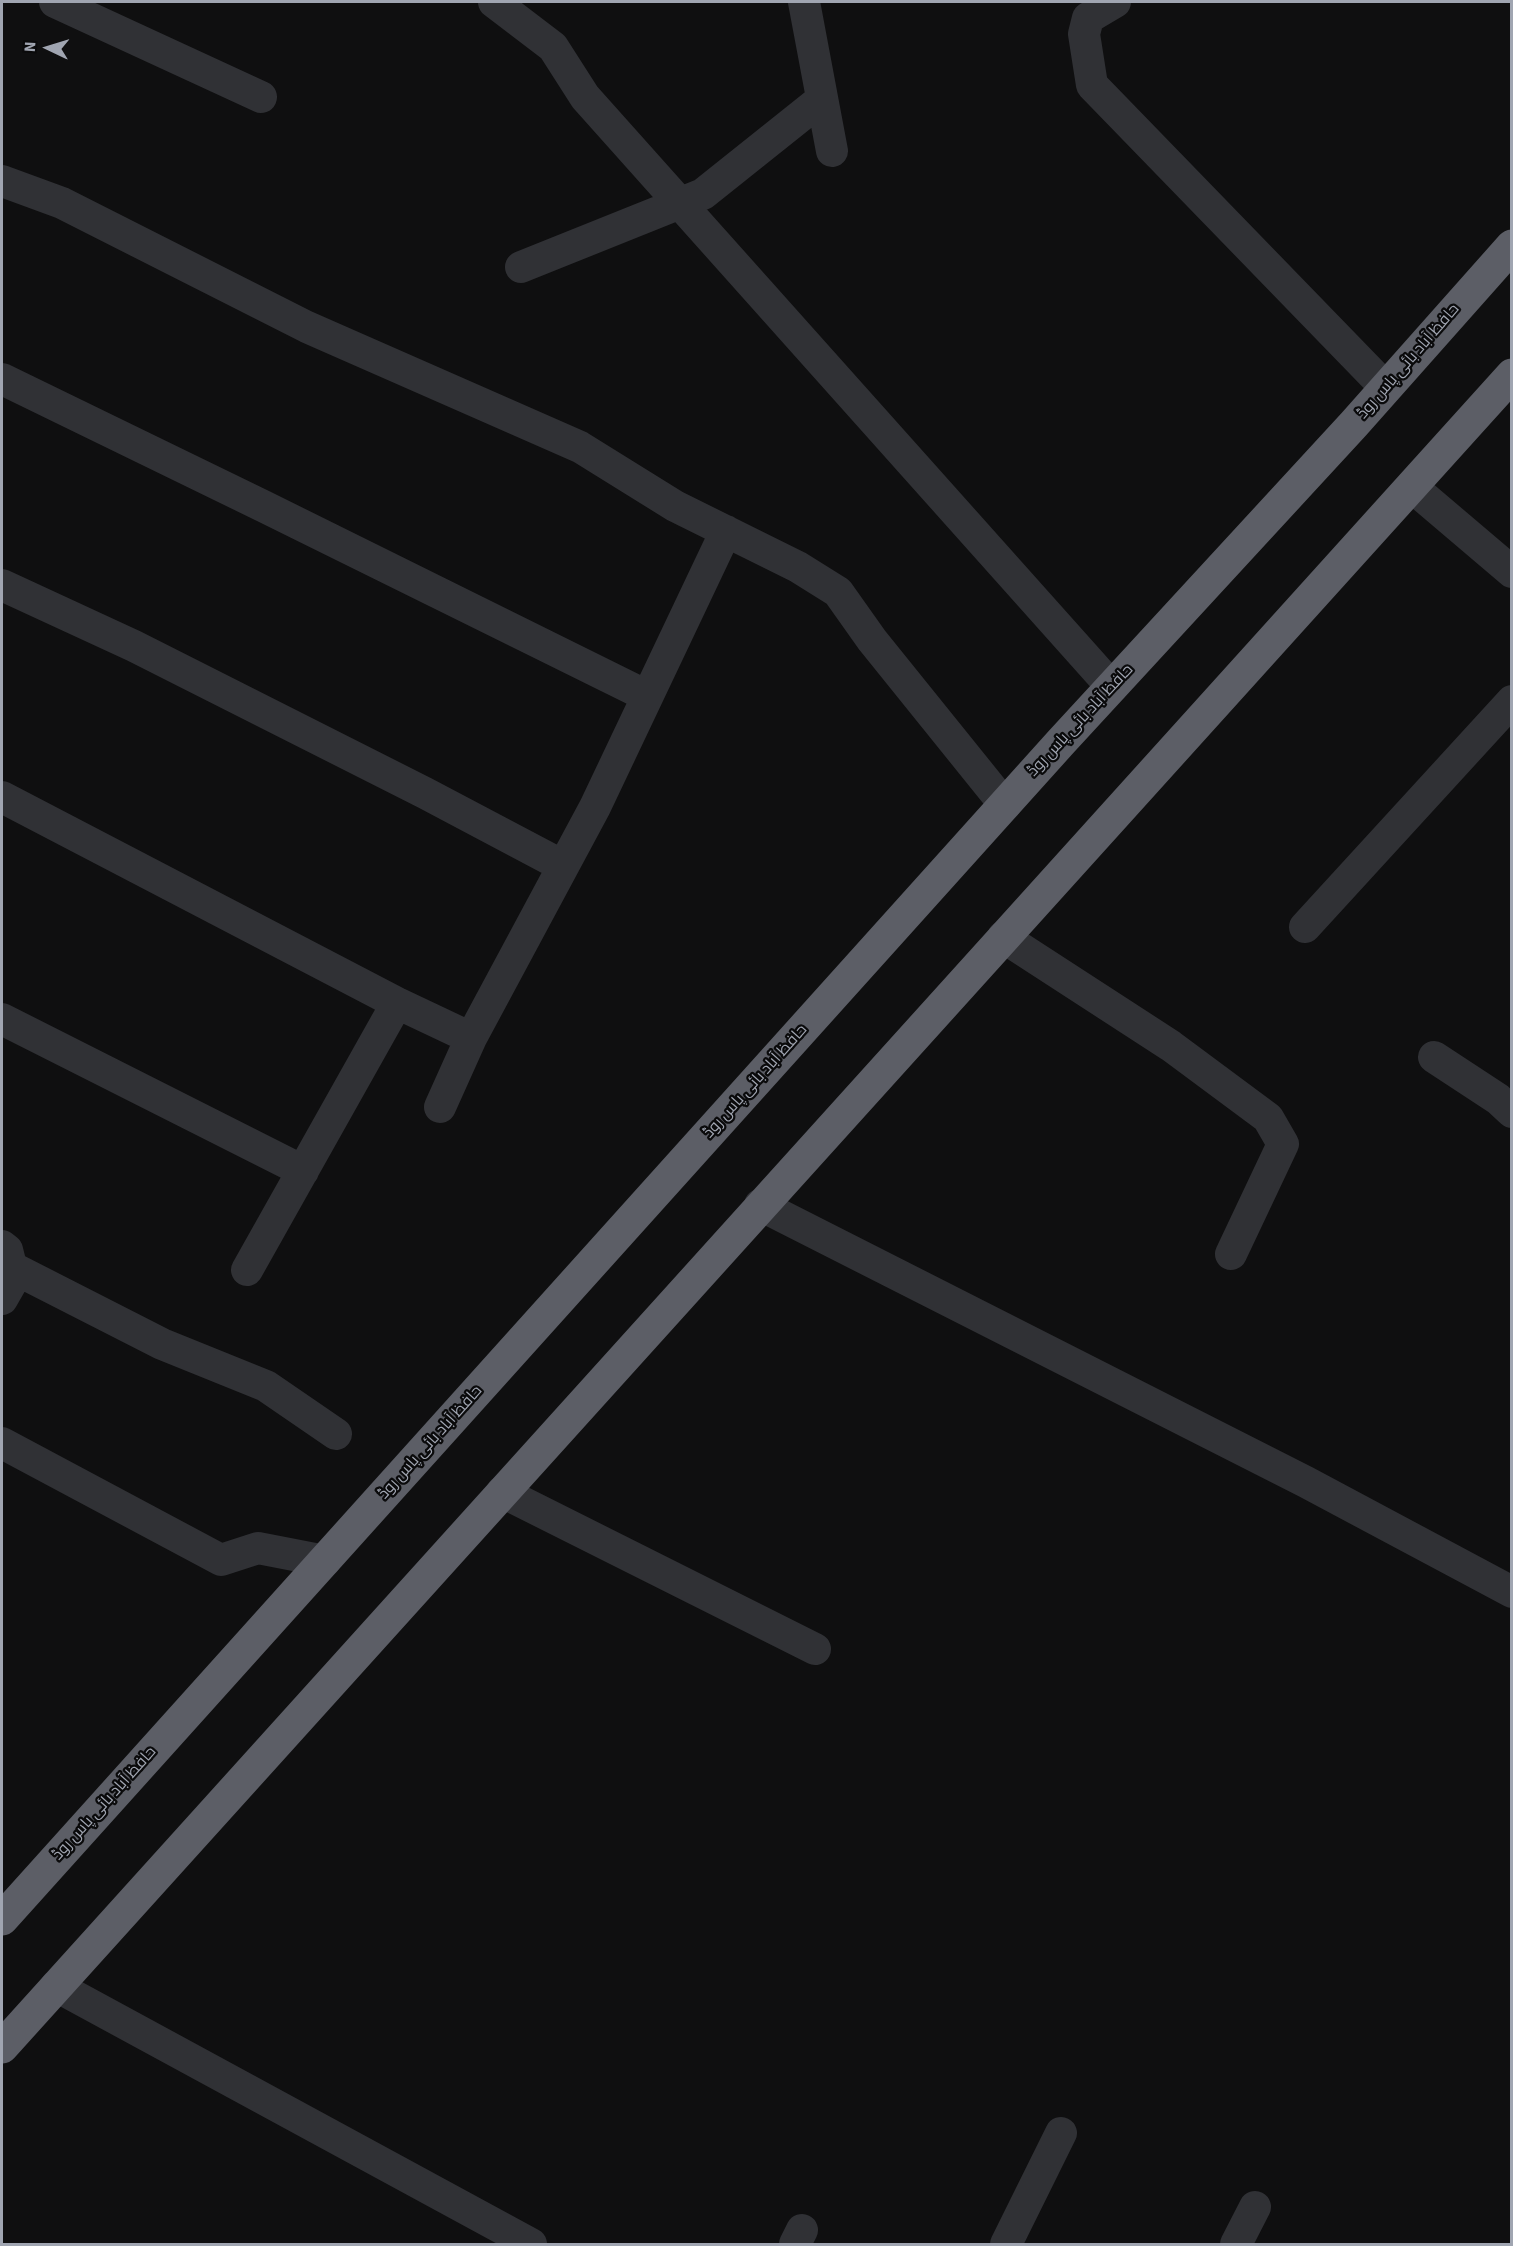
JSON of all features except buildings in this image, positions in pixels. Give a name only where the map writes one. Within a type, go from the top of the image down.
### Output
[{"type":"highway","name":"حافظ آباد بائی پاس روڈ","points":[[2,1919],[1005,805],[1386,388],[1512,246]]},
{"type":"highway","points":[[2,2046],[1512,375]]},
{"type":"street","points":[[55,2],[261,97]]},
{"type":"street","points":[[494,2],[553,47],[585,97],[1112,687]]},
{"type":"street","points":[[804,2],[832,151]]},
{"type":"street","points":[[1115,2],[1088,18],[1084,34],[1092,85],[1386,388]]},
{"type":"street","points":[[521,267],[703,194],[822,99]]},
{"type":"street","points":[[2,181],[62,203],[307,327],[580,447],[675,506],[798,567],[838,591],[872,640],[1005,805]]},
{"type":"street","points":[[2,379],[647,696]]},
{"type":"street","points":[[1412,487],[1512,572]]},
{"type":"street","points":[[440,1107],[471,1038],[595,807],[726,531]]},
{"type":"street","points":[[2,585],[134,646],[425,793],[563,866]]},
{"type":"street","points":[[1305,927],[1512,701]]},
{"type":"street","points":[[2,796],[397,1003],[471,1038]]},
{"type":"street","points":[[1003,937],[1171,1046],[1268,1118],[1283,1144],[1231,1254]]},
{"type":"street","points":[[247,1270],[397,1003]]},
{"type":"street","points":[[2,1019],[303,1171]]},
{"type":"street","points":[[1434,1058],[1507,1098]]},
{"type":"street","points":[[760,1205],[1306,1482],[1512,1592]]},
{"type":"street","points":[[2,1299],[14,1278],[6,1256]]},
{"type":"street","points":[[6,1256],[162,1344],[266,1386],[336,1434]]},
{"type":"street","points":[[2,1443],[221,1560],[258,1548],[325,1561]]},
{"type":"street","points":[[502,1492],[815,1649]]},
{"type":"street","points":[[56,1986],[531,2244]]},
{"type":"street","points":[[1006,2244],[1061,2133]]},
{"type":"street","points":[[1236,2244],[1255,2207]]}]
